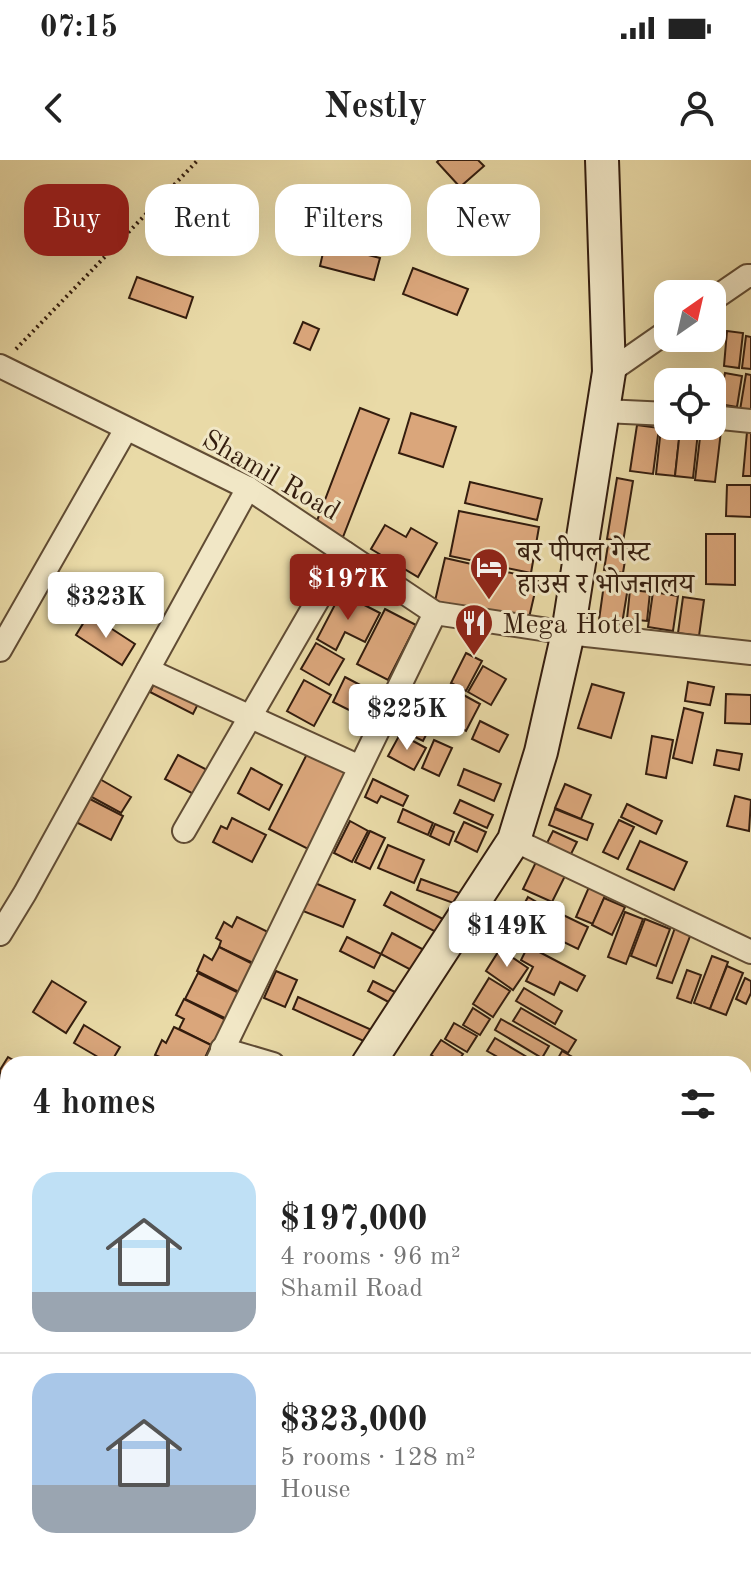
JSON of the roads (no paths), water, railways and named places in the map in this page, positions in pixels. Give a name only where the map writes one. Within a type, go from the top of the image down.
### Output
[{"type":"street","points":[[373,1056],[514,840],[541,752],[568,633],[609,372],[602,160]]},
{"type":"street","points":[[726,290],[750,274]]},
{"type":"street","points":[[609,372],[654,341]]},
{"type":"street","name":"Shamil Road","points":[[6,360],[126,429],[248,488],[435,613],[568,633],[751,653]]},
{"type":"street","points":[[604,411],[654,413]]},
{"type":"street","points":[[726,418],[751,421]]},
{"type":"street","points":[[0,650],[126,429]]},
{"type":"street","points":[[0,934],[248,488]]},
{"type":"street","points":[[184,831],[345,553]]},
{"type":"street","points":[[219,1056],[435,613]]},
{"type":"street","points":[[148,670],[360,767]]},
{"type":"street","points":[[514,840],[751,952]]},
{"type":"place","name":"बर पीपल गेस्ट हाउस र भोजनालय","points":[[489,601]]},
{"type":"place","name":"Mega Hotel","points":[[474,657]]}]
